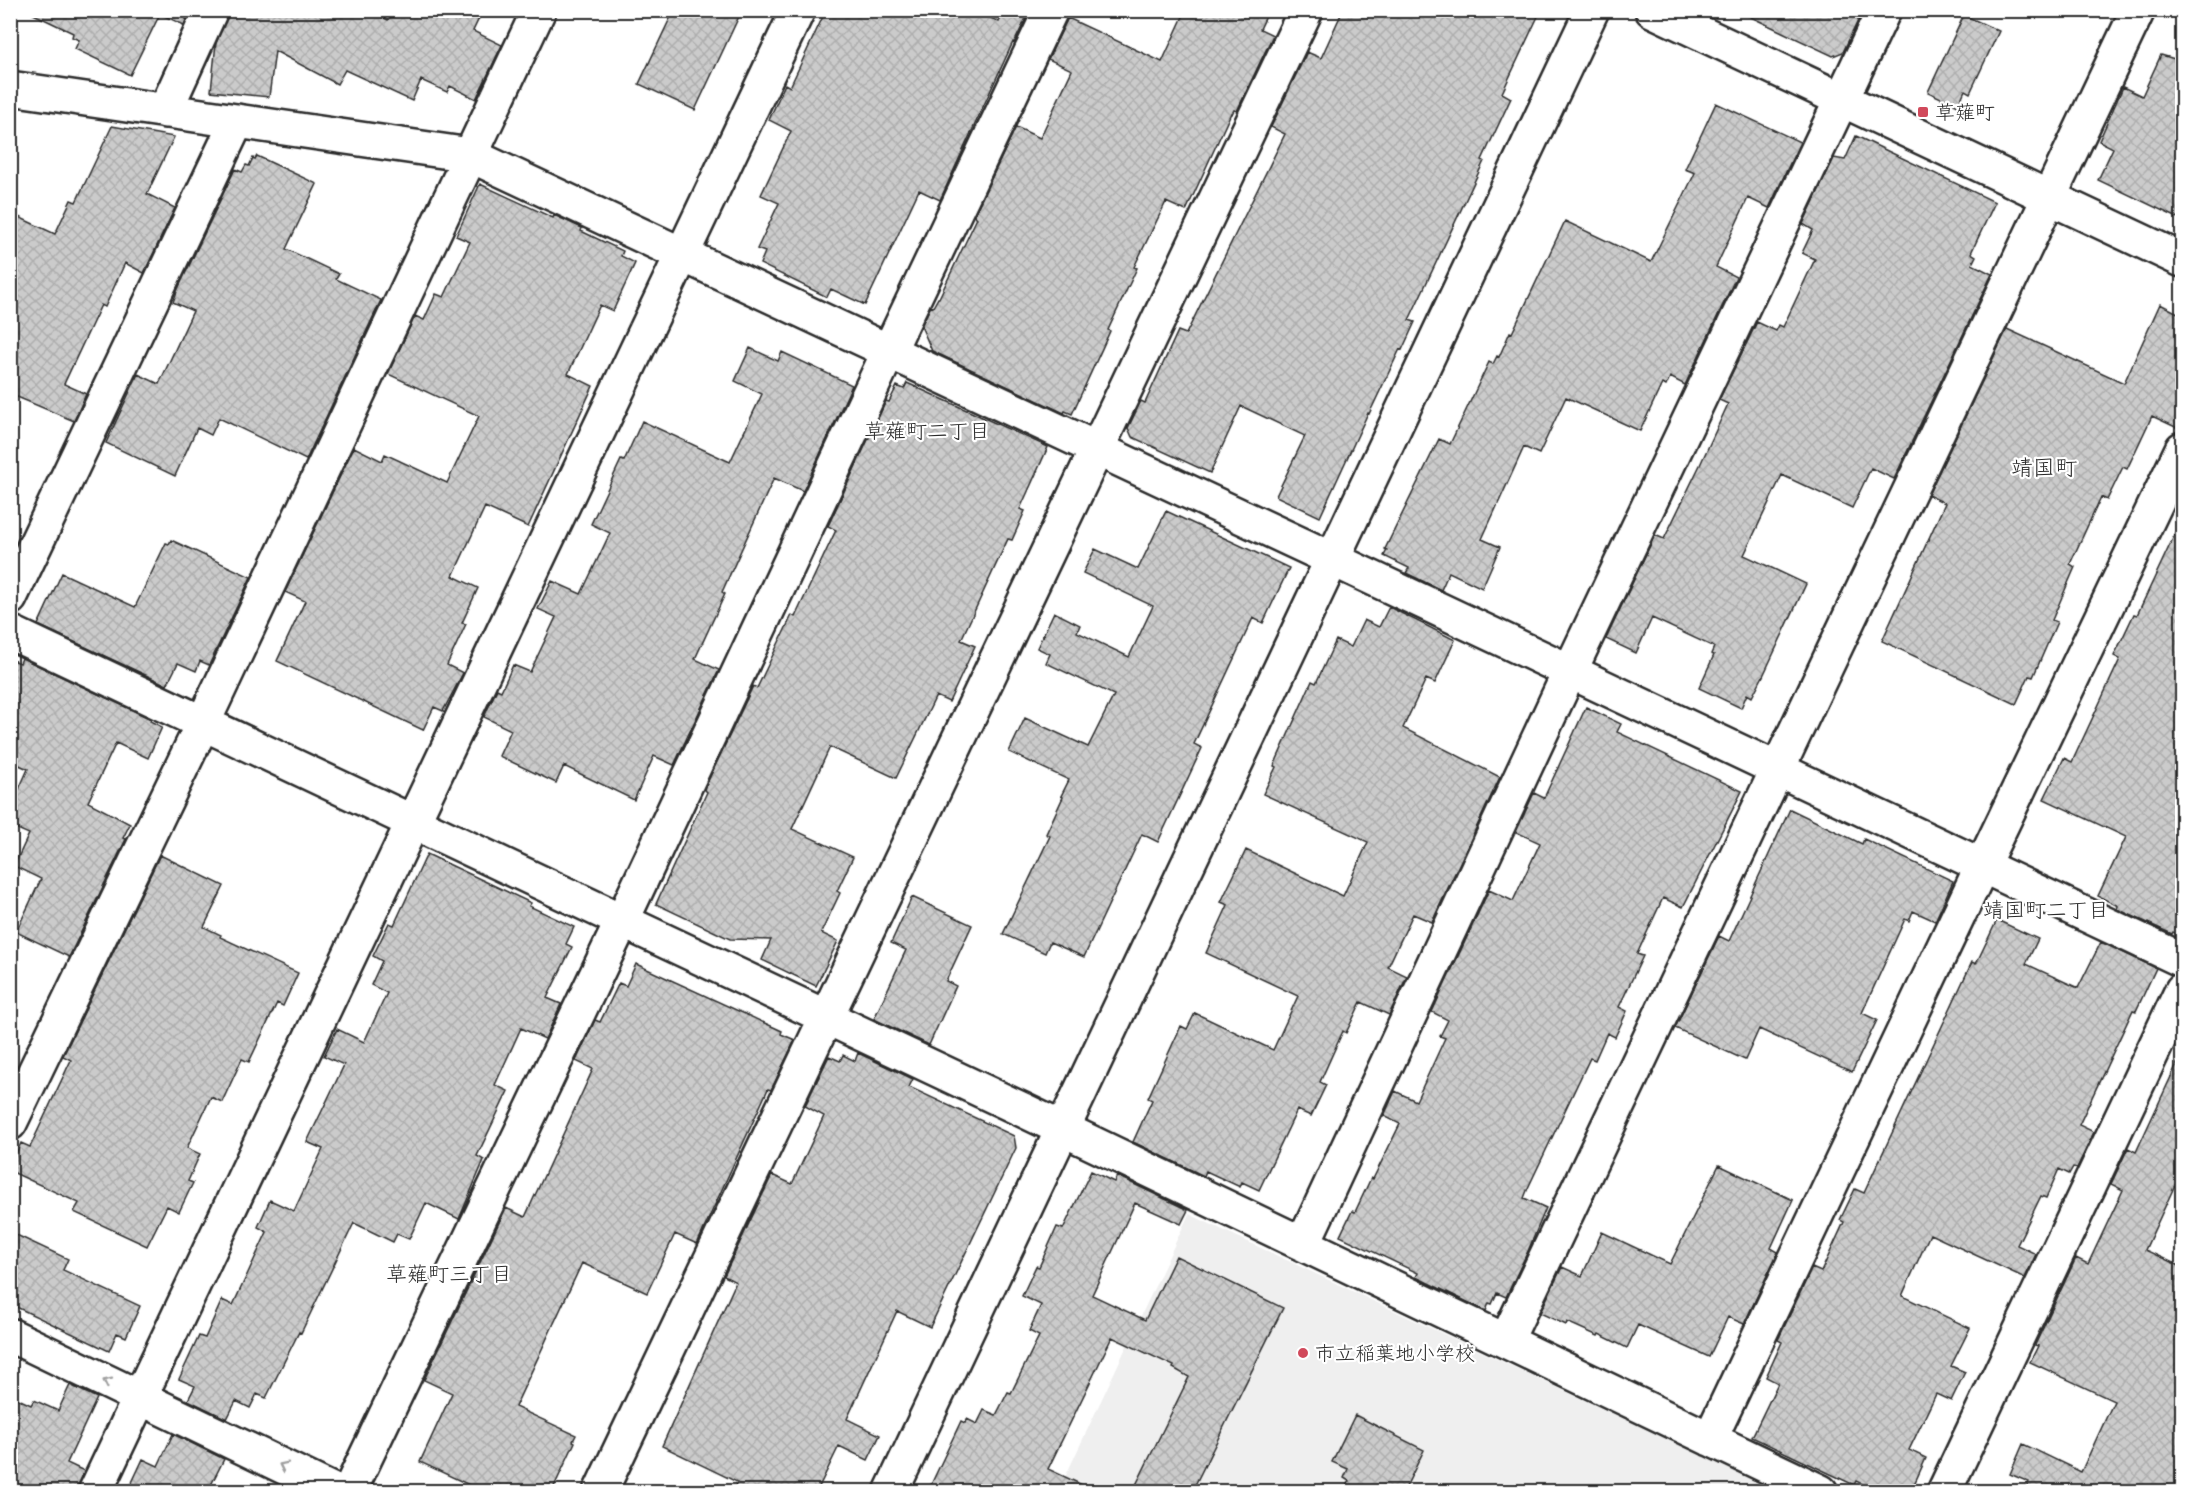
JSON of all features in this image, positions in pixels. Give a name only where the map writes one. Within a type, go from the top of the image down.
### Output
[{"type":"street","points":[[165,111],[212,10]]},
{"type":"street","points":[[10,1123],[203,723],[539,10]]},
{"type":"street","points":[[95,1491],[798,10]]},
{"type":"street","points":[[349,1491],[622,921],[889,351],[1052,10]]},
{"type":"street","points":[[600,1491],[1306,10]]},
{"type":"street","points":[[891,1491],[1592,10]]},
{"type":"street","points":[[1652,10],[2182,260]]},
{"type":"street","points":[[1303,1244],[1570,671],[1884,10]]},
{"type":"street","points":[[1506,1341],[2138,10]]},
{"type":"street","points":[[10,88],[470,155],[2182,960]]},
{"type":"street","points":[[10,598],[237,121]]},
{"type":"street","points":[[1710,1439],[2182,449]]},
{"type":"street","points":[[10,633],[1063,1129],[1821,1491]]},
{"type":"street","points":[[1944,1491],[2182,990]]},
{"type":"street","points":[[10,1335],[336,1491]]},
{"type":"shaded area","name":"市立稲葉地小学校","points":[[1189,1214],[1776,1491],[1058,1492]]},
{"type":"building","points":[[25,10],[190,10],[184,25],[160,14],[130,75],[75,49],[79,40],[72,37],[73,33]]},
{"type":"building","points":[[229,10],[368,10],[388,20],[393,10],[483,10],[473,31],[502,45],[476,99],[450,86],[447,92],[421,80],[412,101],[345,70],[337,84],[275,51],[269,97],[211,91],[216,43]]},
{"type":"building","points":[[674,10],[742,10],[695,110],[639,84]]},
{"type":"building","points":[[826,10],[975,10],[999,22],[1004,10],[1030,10],[940,200],[919,190],[865,305],[831,289],[827,297],[760,264],[765,252],[757,249],[779,203],[761,195],[791,131],[769,120],[785,84],[790,87]]},
{"type":"building","points":[[1186,10],[1269,10],[1260,29],[1273,35],[1237,111],[1234,110],[1231,113],[1186,211],[1166,202],[1134,267],[1137,268],[1072,414],[1065,411],[1064,413],[932,351],[921,326],[931,306],[933,307],[939,298],[977,218],[974,215],[1016,127],[1040,138],[1072,70],[1048,59],[1068,18],[1162,62]]},
{"type":"building","points":[[1343,10],[1541,10],[1502,93],[1511,98],[1409,320],[1415,322],[1368,413],[1320,517],[1276,496],[1305,436],[1241,406],[1210,473],[1132,437],[1128,428],[1141,401],[1145,403],[1178,331],[1186,334],[1285,134],[1271,127],[1307,52],[1321,58]]},
{"type":"building","points":[[1736,10],[1863,10],[1843,52],[1833,56]]},
{"type":"building","points":[[1964,15],[1999,31],[1970,93],[1965,90],[1958,106],[1928,92]]},
{"type":"building","points":[[2161,55],[2182,61],[2182,220],[2098,180],[2113,148],[2099,141],[2123,87],[2142,96]]},
{"type":"building","points":[[1716,103],[1800,142],[1769,208],[1748,198],[1716,267],[1736,277],[1685,385],[1670,377],[1666,386],[1662,384],[1640,431],[1566,397],[1539,454],[1524,447],[1482,539],[1500,547],[1482,588],[1449,572],[1441,590],[1406,573],[1409,568],[1384,556],[1387,550],[1385,549],[1439,439],[1450,444],[1489,362],[1493,364],[1497,356],[1499,357],[1565,221],[1651,262],[1695,173],[1685,169]]},
{"type":"building","points":[[112,126],[174,137],[147,194],[175,208],[144,273],[125,263],[105,307],[101,305],[64,384],[86,394],[74,421],[10,394],[10,213],[55,234],[71,200],[76,202]]},
{"type":"building","points":[[1856,136],[1995,202],[1971,253],[1976,256],[1972,264],[1992,274],[1894,479],[1871,468],[1852,508],[1782,475],[1744,555],[1806,584],[1752,697],[1747,694],[1741,708],[1699,688],[1714,655],[1711,654],[1714,647],[1652,618],[1636,653],[1606,639],[1655,535],[1664,539],[1700,465],[1728,404],[1719,400],[1757,322],[1776,331],[1779,325],[1783,327],[1815,259],[1802,253],[1813,230],[1803,224],[1834,158],[1845,160]]},
{"type":"building","points":[[257,156],[317,184],[286,249],[339,274],[336,279],[381,300],[306,460],[219,418],[211,435],[197,428],[175,476],[106,443],[138,374],[159,384],[193,311],[173,302],[178,289],[235,169],[242,172],[246,165],[249,166],[253,158]]},
{"type":"building","points":[[480,184],[553,218],[554,215],[582,228],[581,231],[623,251],[621,256],[635,263],[613,311],[600,305],[568,374],[593,386],[528,527],[485,507],[453,576],[478,588],[462,623],[466,624],[447,665],[463,673],[443,711],[434,707],[423,730],[277,661],[305,601],[285,592],[354,447],[382,461],[385,454],[447,483],[479,416],[388,374],[415,316],[424,320],[436,294],[444,297],[470,242],[456,236]]},
{"type":"building","points":[[2160,304],[2182,315],[2182,430],[2152,416],[2127,469],[2123,467],[2107,500],[2101,497],[2070,564],[2075,567],[2052,620],[2057,622],[2033,677],[2029,676],[2016,704],[1882,641],[1945,503],[1928,495],[2007,329],[2124,383]]},
{"type":"building","points":[[750,348],[778,361],[782,352],[852,385],[803,491],[774,478],[722,592],[725,594],[695,659],[719,670],[674,765],[654,756],[634,800],[564,766],[556,783],[499,756],[511,730],[484,717],[497,689],[501,691],[513,665],[530,672],[556,617],[538,609],[552,581],[581,594],[610,533],[591,524],[642,421],[730,462],[762,394],[735,381]]},
{"type":"building","points":[[907,383],[1048,447],[1020,509],[1025,511],[1012,540],[1008,539],[961,640],[975,646],[949,702],[936,696],[896,778],[830,747],[792,829],[853,857],[837,891],[840,893],[821,933],[838,941],[816,986],[762,960],[771,940],[730,939],[656,904],[707,792],[705,790],[708,781],[753,686],[757,688],[792,615],[795,617],[836,530],[828,526],[886,401],[889,402],[897,386],[904,389]]},
{"type":"building","points":[[1166,511],[1289,568],[1263,623],[1253,618],[1194,744],[1202,748],[1158,842],[1142,834],[1084,957],[1050,942],[1045,953],[1003,934],[1050,836],[1046,834],[1069,780],[1009,752],[1025,718],[1088,747],[1114,695],[1046,663],[1050,654],[1037,648],[1054,612],[1080,625],[1077,632],[1129,657],[1153,606],[1083,573],[1095,549],[1138,569]]},
{"type":"building","points":[[2182,519],[2182,936],[2173,932],[2172,934],[2117,909],[2118,906],[2098,896],[2126,837],[2044,799],[2064,758],[2072,762],[2120,659],[2114,656],[2134,614],[2137,615]]},
{"type":"building","points":[[171,540],[251,577],[209,665],[200,661],[196,671],[178,663],[167,685],[38,625],[62,573],[135,607],[166,543],[169,544]]},
{"type":"building","points":[[1389,607],[1455,640],[1435,683],[1426,679],[1403,728],[1500,777],[1432,922],[1413,914],[1388,967],[1407,976],[1389,1015],[1361,1002],[1346,1033],[1343,1031],[1320,1082],[1326,1085],[1311,1116],[1297,1110],[1259,1190],[1242,1182],[1240,1187],[1206,1171],[1204,1176],[1133,1142],[1152,1100],[1148,1098],[1181,1026],[1187,1029],[1195,1013],[1273,1050],[1298,996],[1206,953],[1228,905],[1221,902],[1246,850],[1343,896],[1368,842],[1263,794],[1312,681],[1316,683],[1336,640],[1351,647],[1364,620],[1379,627]]},
{"type":"building","points":[[22,658],[151,719],[150,721],[162,727],[148,758],[116,743],[88,802],[130,824],[123,838],[126,839],[69,957],[16,932],[41,879],[14,866],[29,834],[11,826],[18,810],[11,807],[28,769],[10,761],[10,659],[20,663]]},
{"type":"building","points":[[1586,707],[1621,724],[1617,732],[1742,791],[1683,907],[1663,898],[1637,954],[1643,956],[1619,1007],[1627,1011],[1615,1037],[1607,1033],[1595,1060],[1590,1058],[1524,1198],[1546,1208],[1528,1251],[1506,1297],[1497,1293],[1486,1311],[1416,1277],[1418,1273],[1340,1236],[1352,1211],[1355,1212],[1371,1178],[1373,1179],[1400,1124],[1384,1116],[1395,1091],[1416,1101],[1445,1038],[1440,1036],[1448,1020],[1432,1012],[1489,890],[1513,901],[1540,843],[1516,832],[1534,793],[1544,798]]},
{"type":"building","points":[[1790,809],[1862,844],[1864,839],[1953,881],[1935,921],[1913,911],[1909,921],[1905,919],[1862,1013],[1877,1020],[1852,1072],[1759,1029],[1745,1060],[1675,1028],[1719,936],[1729,941]]},
{"type":"building","points":[[427,854],[531,903],[529,906],[574,927],[566,944],[572,947],[547,998],[561,1004],[545,1039],[521,1028],[495,1085],[508,1091],[477,1156],[484,1160],[459,1219],[426,1203],[409,1239],[397,1234],[393,1242],[354,1223],[301,1333],[299,1332],[266,1398],[257,1394],[250,1408],[236,1401],[227,1419],[188,1400],[195,1386],[179,1379],[199,1336],[205,1338],[222,1300],[233,1305],[267,1232],[258,1227],[270,1200],[294,1211],[323,1149],[307,1142],[344,1065],[324,1056],[337,1029],[364,1042],[387,993],[371,985],[382,961],[373,956],[389,923],[394,925]]},
{"type":"building","points":[[160,855],[224,886],[204,927],[221,935],[220,937],[298,973],[283,1006],[277,1003],[249,1062],[242,1059],[222,1102],[211,1097],[187,1148],[200,1154],[188,1181],[193,1183],[179,1212],[167,1206],[147,1246],[74,1212],[79,1203],[10,1171],[10,1166],[21,1143],[30,1147],[71,1060],[63,1056]]},
{"type":"building","points":[[912,897],[972,925],[946,981],[956,986],[929,1045],[874,1019],[906,950],[891,943]]},
{"type":"building","points":[[1997,920],[2038,939],[2026,964],[2078,988],[2101,942],[2156,968],[2136,1011],[2133,1010],[2079,1125],[2094,1132],[2077,1168],[2073,1167],[2069,1174],[2059,1169],[2046,1198],[2041,1196],[2017,1245],[2036,1254],[2025,1278],[1930,1234],[1902,1296],[1970,1328],[1951,1366],[1965,1372],[1951,1401],[1936,1394],[1909,1450],[1926,1458],[1911,1491],[1877,1491],[1856,1481],[1854,1485],[1752,1437],[1778,1383],[1766,1377],[1782,1342],[1778,1340],[1812,1268],[1821,1272],[1844,1222],[1840,1220],[1855,1189],[1864,1193],[1972,962],[1976,964]]},
{"type":"building","points":[[636,964],[782,1031],[781,1034],[795,1040],[771,1090],[768,1089],[697,1244],[675,1234],[647,1293],[582,1263],[515,1407],[576,1435],[573,1441],[575,1442],[552,1491],[482,1491],[420,1462],[452,1393],[424,1380],[506,1208],[525,1217],[593,1069],[576,1061],[595,1020],[600,1022],[619,983],[626,986]]},
{"type":"building","points":[[858,1053],[913,1079],[909,1087],[1014,1136],[1016,1148],[930,1327],[897,1311],[847,1419],[880,1435],[868,1460],[839,1446],[817,1491],[733,1491],[737,1482],[662,1446],[736,1282],[724,1276],[772,1175],[792,1184],[824,1116],[805,1106],[829,1056],[840,1061],[843,1055],[855,1061]]},
{"type":"building","points":[[2182,1053],[2182,1189],[2175,1185],[2145,1250],[2182,1267],[2182,1491],[2024,1491],[2029,1482],[2010,1474],[2023,1444],[2081,1472],[2114,1401],[2030,1362],[2038,1346],[2035,1345],[2076,1258],[2088,1264],[2123,1190],[2111,1184],[2128,1148],[2136,1152]]},
{"type":"building","points":[[1719,1165],[1793,1200],[1771,1248],[1778,1252],[1744,1324],[1728,1317],[1709,1357],[1638,1325],[1627,1348],[1599,1334],[1598,1336],[1567,1322],[1566,1325],[1540,1313],[1562,1267],[1582,1276],[1602,1232],[1670,1264]]},
{"type":"building","points":[[1091,1171],[1114,1182],[1117,1176],[1188,1210],[1181,1224],[1135,1203],[1092,1295],[1145,1320],[1176,1256],[1283,1308],[1192,1491],[1133,1491],[1189,1377],[1173,1368],[1174,1366],[1112,1337],[1048,1469],[1095,1491],[928,1491],[961,1421],[965,1423],[967,1419],[977,1424],[984,1410],[996,1415],[1008,1392],[1011,1393],[1039,1336],[1029,1331],[1041,1305],[1022,1296],[1036,1266],[1039,1267],[1057,1227],[1063,1229]]},
{"type":"building","points":[[10,1232],[68,1259],[63,1270],[140,1306],[126,1337],[117,1333],[109,1351],[10,1304]]},
{"type":"building","points":[[70,1385],[97,1398],[67,1463],[84,1471],[77,1491],[10,1491],[10,1395],[31,1405],[34,1400],[58,1411]]},
{"type":"building","points":[[1355,1415],[1424,1450],[1404,1491],[1343,1491],[1349,1481],[1344,1478],[1348,1469],[1332,1462]]},
{"type":"building","points":[[173,1434],[224,1459],[209,1489],[213,1491],[128,1491],[143,1459],[158,1466]]},
{"type":"building","points":[[118,1487],[128,1491],[116,1491]]},
{"type":"place","name":"草薙町","points":[[1923,112]]},
{"type":"place","name":"市立稲葉地小学校","points":[[1303,1353]]},
{"type":"district","name":"草薙町二丁目","points":[[927,431]]},
{"type":"district","name":"靖国町","points":[[2044,467]]},
{"type":"district","name":"靖国町二丁目","points":[[2046,910]]},
{"type":"district","name":"草薙町三丁目","points":[[449,1274]]}]
